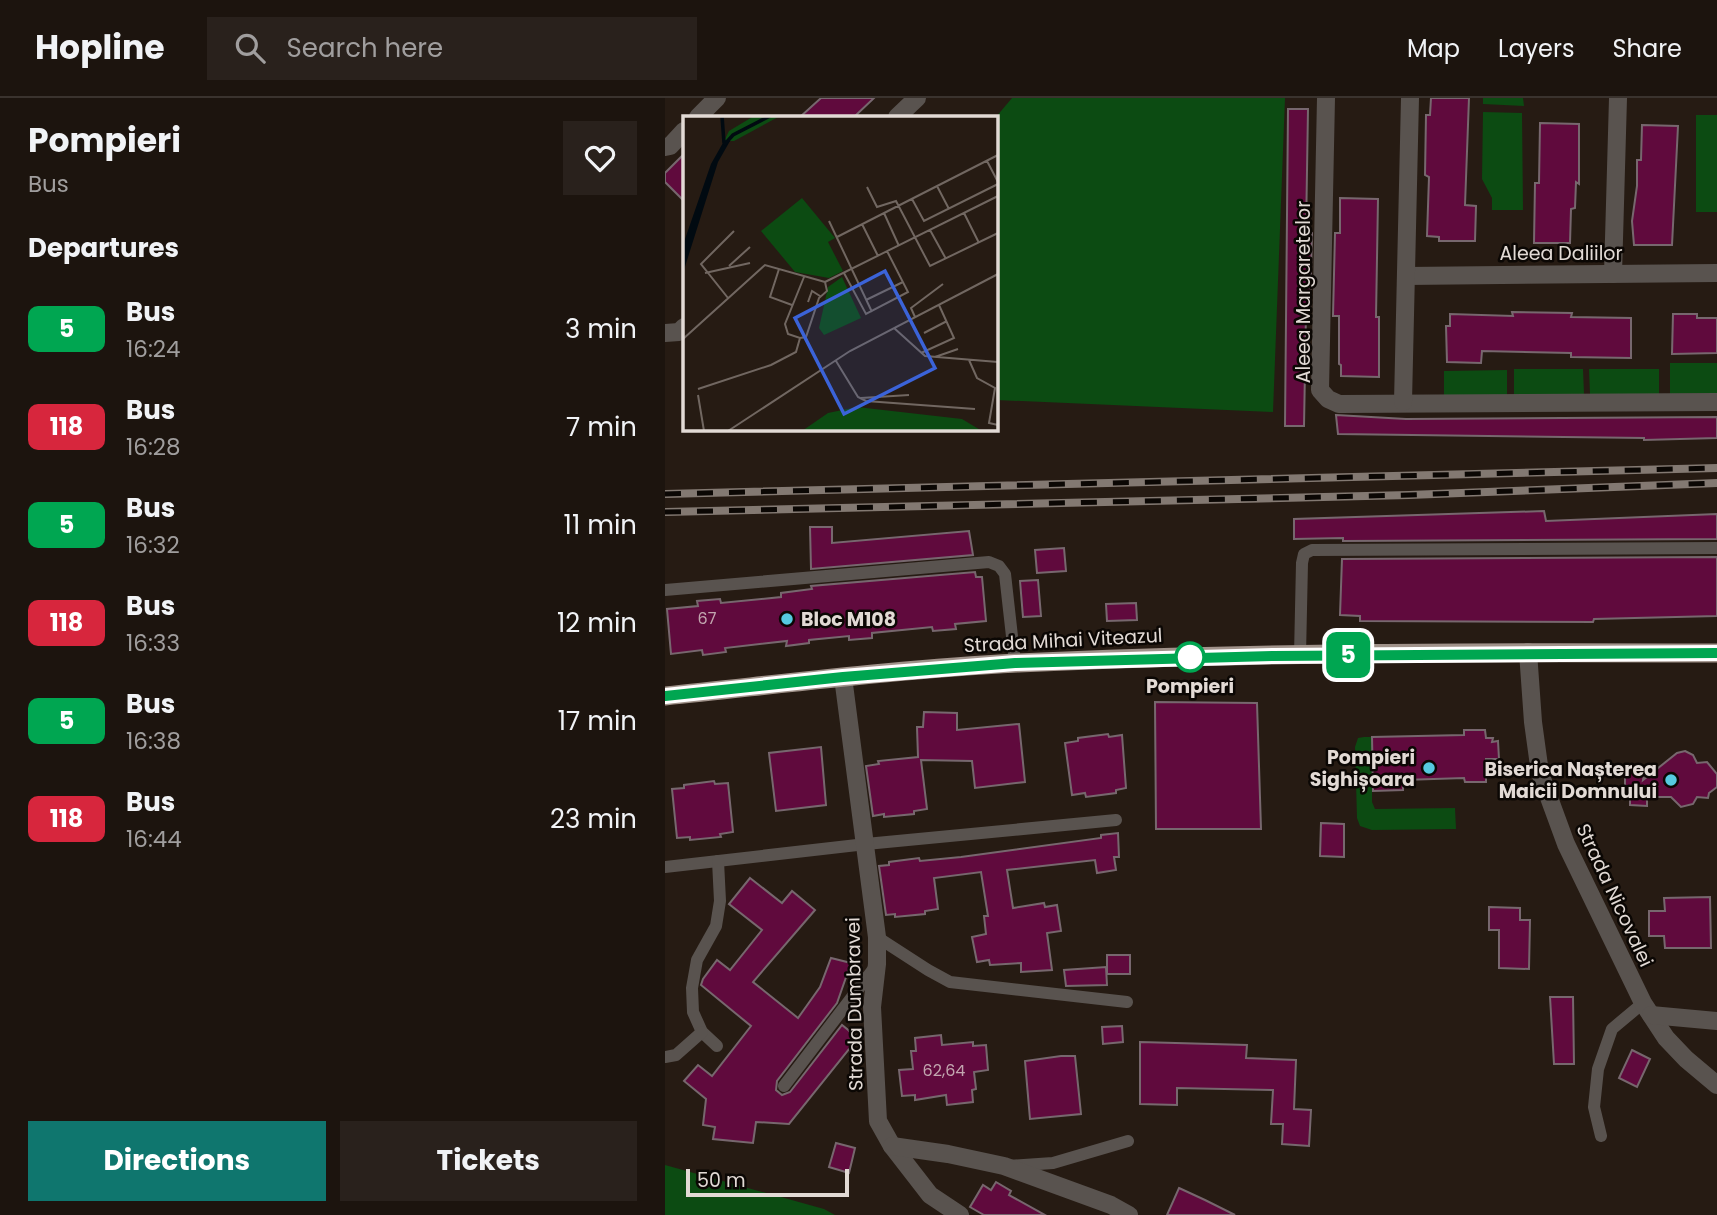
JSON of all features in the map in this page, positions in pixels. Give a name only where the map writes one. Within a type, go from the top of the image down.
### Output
[{"type":"highway","name":"Strada Mihai Viteazul","points":[[665,696],[843,677],[1015,663],[1528,652],[1717,653]]},
{"type":"street","points":[[699,116],[717,98]]},
{"type":"street","points":[[898,116],[917,98]]},
{"type":"street","name":"Aleea Margaretelor","points":[[1327,98],[1320,390],[1328,399],[1339,404],[1403,402]]},
{"type":"street","points":[[1410,98],[1403,402],[1717,402]]},
{"type":"street","points":[[1613,274],[1618,98]]},
{"type":"street","points":[[665,147],[670,146],[683,132]]},
{"type":"street","name":"Aleea Daliilor","points":[[1406,276],[1717,273]]},
{"type":"street","points":[[665,333],[679,332],[683,328]]},
{"type":"street","name":"Strada Nicovalei","points":[[1528,652],[1540,773],[1566,844],[1647,1009],[1672,1045],[1717,1085]]},
{"type":"street","name":"Strada Dumbravei","points":[[843,677],[877,937],[872,1007],[879,1121],[892,1146],[930,1195],[960,1215]]},
{"type":"street","points":[[1647,1009],[1717,1021]]},
{"type":"street","points":[[892,1146],[1004,1166],[1111,1205],[1129,1215]]},
{"type":"lane","points":[[1300,656],[1302,563],[1304,554],[1312,550],[1717,548]]},
{"type":"lane","points":[[665,590],[989,562],[999,566],[1005,574],[1015,663]]},
{"type":"lane","points":[[665,867],[1116,820]]},
{"type":"lane","points":[[717,1046],[702,1032],[693,1012],[692,988],[697,960],[716,926],[720,901],[718,861]]},
{"type":"lane","points":[[877,937],[950,982],[1127,1002]]},
{"type":"lane","points":[[785,1086],[877,964]]},
{"type":"lane","points":[[1601,1136],[1594,1107],[1598,1069],[1612,1029],[1647,1009]]},
{"type":"lane","points":[[665,1057],[676,1055],[702,1032]]},
{"type":"lane","points":[[1004,1166],[1053,1163],[1128,1141]]},
{"type":"green space","points":[[1012,98],[1285,98],[1273,412],[997,400],[997,116]]},
{"type":"green space","points":[[1483,98],[1523,98],[1524,106],[1483,104]]},
{"type":"green space","points":[[1483,112],[1522,113],[1523,210],[1492,210],[1492,198],[1482,179]]},
{"type":"green space","points":[[1696,115],[1717,115],[1717,212],[1696,212]]},
{"type":"green space","points":[[1670,363],[1717,363],[1717,393],[1670,394]]},
{"type":"green space","points":[[1514,369],[1583,369],[1584,394],[1514,395]]},
{"type":"green space","points":[[1589,369],[1659,369],[1659,394],[1590,394]]},
{"type":"green space","points":[[1507,370],[1507,395],[1444,396],[1444,371]]},
{"type":"green space","points":[[1372,737],[1372,802],[1375,809],[1455,808],[1456,829],[1372,830],[1360,826],[1357,818],[1355,747],[1358,738]]},
{"type":"green space","points":[[665,1165],[824,1209],[835,1215],[665,1215]]},
{"type":"building","points":[[821,98],[874,98],[855,116],[801,116]]},
{"type":"building","points":[[1431,98],[1469,98],[1465,205],[1476,206],[1475,241],[1439,241],[1439,237],[1427,236],[1429,177],[1425,175],[1426,115],[1430,115]]},
{"type":"building","points":[[1288,109],[1308,109],[1306,233],[1312,233],[1310,311],[1306,312],[1304,426],[1285,426]]},
{"type":"building","points":[[1540,123],[1579,124],[1579,184],[1576,182],[1575,208],[1571,209],[1570,243],[1534,243]]},
{"type":"building","points":[[1642,125],[1678,126],[1672,245],[1634,245],[1632,221],[1637,186],[1637,160],[1641,160]]},
{"type":"building","points":[[683,155],[683,200],[665,182],[665,173]]},
{"type":"building","points":[[1340,198],[1378,199],[1376,317],[1379,317],[1379,377],[1341,376],[1339,316],[1333,316],[1335,233],[1340,233]]},
{"type":"building","points":[[1512,312],[1631,318],[1631,358],[1571,357],[1571,353],[1482,351],[1481,363],[1447,362],[1446,326],[1450,326],[1450,314],[1513,316]]},
{"type":"building","points":[[1673,314],[1697,314],[1697,318],[1717,318],[1717,353],[1672,354]]},
{"type":"building","points":[[1336,415],[1406,419],[1717,417],[1717,438],[1644,440],[1338,434]]},
{"type":"building","points":[[1544,511],[1546,521],[1717,514],[1717,539],[1294,539],[1294,519]]},
{"type":"building","points":[[810,527],[832,527],[832,543],[969,531],[973,555],[811,569]]},
{"type":"building","points":[[1064,548],[1066,571],[1037,573],[1035,550]]},
{"type":"building","points":[[1717,557],[1717,616],[1594,619],[1593,622],[1360,621],[1360,616],[1340,615],[1342,559]]},
{"type":"building","points":[[975,572],[976,577],[982,577],[986,621],[955,624],[956,629],[933,631],[932,627],[872,633],[872,638],[849,640],[849,636],[809,640],[809,643],[786,646],[787,641],[725,648],[726,652],[703,655],[702,650],[671,654],[667,609],[698,606],[697,601],[720,599],[721,603],[781,597],[781,593],[812,589],[811,586]]},
{"type":"building","points":[[1038,580],[1041,616],[1023,617],[1020,581]]},
{"type":"building","points":[[1136,603],[1137,620],[1107,621],[1106,604]]},
{"type":"building","points":[[1155,702],[1257,703],[1261,829],[1156,829]]},
{"type":"building","points":[[924,712],[957,713],[957,730],[1019,724],[1025,782],[975,788],[972,761],[921,760],[927,809],[914,811],[914,814],[873,816],[866,766],[879,764],[878,761],[918,757],[917,727],[923,727]]},
{"type":"building","name":"Pompieri Sighișoara","points":[[1464,730],[1485,730],[1486,738],[1493,738],[1492,742],[1498,741],[1499,759],[1486,759],[1486,782],[1465,782],[1464,778],[1403,780],[1403,790],[1373,791],[1372,737],[1464,735]]},
{"type":"building","points":[[1108,734],[1109,737],[1122,735],[1126,788],[1116,790],[1116,793],[1086,797],[1085,793],[1072,795],[1065,743],[1078,741],[1078,738]]},
{"type":"building","points":[[821,747],[826,805],[776,811],[769,753]]},
{"type":"building","name":"Biserica Nașterea Maicii Domnului","points":[[1685,751],[1693,755],[1697,763],[1707,762],[1717,774],[1717,787],[1709,793],[1708,798],[1697,797],[1693,804],[1681,807],[1671,797],[1647,797],[1647,806],[1630,805],[1630,797],[1621,797],[1629,791],[1625,791],[1625,770],[1645,769],[1643,780],[1677,753]]},
{"type":"building","points":[[714,781],[715,784],[728,783],[733,832],[720,834],[721,837],[690,840],[690,837],[677,838],[672,789]]},
{"type":"building","points":[[1321,823],[1344,824],[1344,857],[1320,856]]},
{"type":"building","points":[[1118,833],[1119,857],[1114,857],[1116,870],[1097,873],[1095,860],[1007,870],[1013,908],[1044,903],[1045,907],[1057,905],[1061,931],[1047,933],[1052,970],[1021,972],[1021,963],[990,965],[989,960],[977,962],[972,937],[986,934],[984,916],[988,916],[981,872],[934,878],[938,909],[925,911],[925,914],[895,917],[895,914],[886,915],[879,866],[889,865],[889,862],[961,857],[1101,838],[1101,835]]},
{"type":"building","points":[[750,878],[782,903],[792,891],[815,910],[753,982],[798,1018],[820,987],[831,958],[851,963],[837,1003],[777,1081],[776,1090],[782,1095],[790,1092],[842,1025],[858,1038],[789,1124],[756,1122],[753,1143],[713,1139],[715,1127],[703,1125],[706,1099],[684,1081],[698,1065],[712,1076],[751,1026],[701,985],[717,960],[730,970],[762,930],[729,904]]},
{"type":"building","points":[[1710,897],[1711,948],[1665,948],[1664,936],[1649,936],[1649,911],[1665,911],[1664,898]]},
{"type":"building","points":[[1489,907],[1520,908],[1520,920],[1530,920],[1529,969],[1499,968],[1499,930],[1489,930]]},
{"type":"building","points":[[1107,955],[1130,955],[1130,974],[1107,974]]},
{"type":"building","points":[[1106,967],[1107,985],[1066,986],[1064,970]]},
{"type":"building","points":[[1550,997],[1573,997],[1574,1064],[1554,1064]]},
{"type":"building","points":[[1122,1026],[1123,1042],[1103,1044],[1102,1027]]},
{"type":"building","points":[[941,1035],[942,1045],[973,1042],[973,1046],[986,1045],[988,1070],[974,1072],[976,1089],[972,1090],[973,1102],[947,1105],[946,1095],[915,1100],[915,1095],[902,1096],[899,1070],[913,1069],[911,1051],[916,1051],[915,1038]]},
{"type":"building","points":[[1140,1042],[1247,1045],[1246,1058],[1296,1060],[1294,1109],[1311,1110],[1309,1146],[1282,1144],[1283,1124],[1271,1124],[1273,1090],[1177,1088],[1177,1105],[1140,1104]]},
{"type":"building","points":[[1632,1050],[1650,1059],[1637,1087],[1619,1078]]},
{"type":"building","points":[[1075,1056],[1081,1114],[1030,1119],[1025,1061]]},
{"type":"building","points":[[836,1143],[855,1148],[849,1173],[829,1167]]},
{"type":"building","points":[[996,1182],[1011,1191],[1009,1195],[1045,1215],[984,1215],[970,1207],[983,1185],[991,1190]]},
{"type":"building","points":[[1179,1188],[1205,1200],[1235,1215],[1167,1215]]},
{"type":"railway","points":[[665,494],[1717,468]]},
{"type":"railway","points":[[665,512],[1409,495],[1717,483]]},
{"type":"bus line","name":"5","points":[[665,696],[843,677],[1015,663],[1528,652],[1717,653]]},
{"type":"place","name":"Bloc M108","points":[[787,619]]},
{"type":"place","name":"Pompieri","points":[[1190,657]]},
{"type":"place","name":"Pompieri Sighișoara","points":[[1429,768]]},
{"type":"place","name":"Biserica Nașterea Maicii Domnului","points":[[1671,780]]}]
